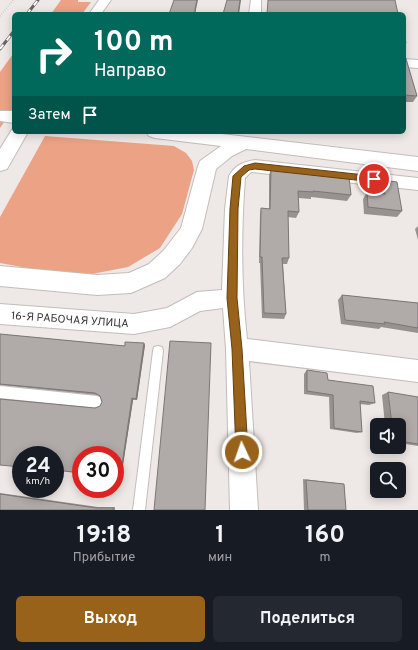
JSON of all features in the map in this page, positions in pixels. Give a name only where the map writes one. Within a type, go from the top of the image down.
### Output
[{"type":"main road","points":[[96,12],[105,0]]},
{"type":"main road","points":[[0,116],[12,117]]},
{"type":"main road","points":[[0,164],[18,134]]},
{"type":"main road","points":[[162,134],[188,145],[196,152],[207,166]]},
{"type":"main road","points":[[185,134],[242,137],[263,145],[418,164]]},
{"type":"main road","points":[[0,276],[97,285],[131,283],[157,271],[172,257],[184,242],[191,229],[207,166],[242,137]]},
{"type":"street","points":[[254,12],[256,0]]},
{"type":"street","points":[[406,63],[418,64]]},
{"type":"street","points":[[244,510],[237,349],[232,298],[235,185],[237,176],[241,171],[255,166],[418,184]]},
{"type":"street","name":"16-Я РАБОЧАЯ УЛИЦА","points":[[0,314],[134,324],[170,317],[198,302],[232,298]]},
{"type":"street","points":[[237,349],[418,371]]},
{"type":"lane","points":[[139,510],[158,351]]},
{"type":"lane","points":[[0,392],[97,402]]},
{"type":"path","points":[[0,16],[14,0]]},
{"type":"shaded area","points":[[61,0],[91,2],[84,12],[52,12]]},
{"type":"shaded area","points":[[12,55],[12,111],[0,128],[0,72]]},
{"type":"shaded area","points":[[45,136],[174,146],[186,153],[192,161],[194,170],[182,214],[160,248],[128,267],[92,274],[38,270],[0,263],[0,217]]},
{"type":"building","points":[[174,0],[197,0],[195,12],[170,12]]},
{"type":"building","points":[[227,0],[240,0],[238,12],[224,12]]},
{"type":"building","points":[[268,0],[395,0],[398,12],[267,12]]},
{"type":"building","points":[[406,59],[417,96],[406,95]]},
{"type":"building","points":[[271,169],[349,177],[351,195],[298,191],[299,212],[288,211],[289,258],[282,258],[286,314],[264,313],[262,257],[260,257],[261,208],[270,209]]},
{"type":"building","points":[[382,180],[397,182],[402,211],[368,207],[367,192],[385,194]]},
{"type":"building","points":[[342,295],[418,303],[418,328],[384,322],[385,324],[345,320]]},
{"type":"building","points":[[0,334],[125,346],[125,342],[144,343],[136,399],[132,398],[124,451],[124,446],[72,446],[72,472],[64,471],[64,446],[12,446],[12,466],[0,465],[0,399],[95,408],[100,406],[102,402],[100,396],[95,393],[0,384]]},
{"type":"building","points":[[170,341],[211,343],[205,510],[154,510]]},
{"type":"building","points":[[307,370],[327,373],[328,380],[373,386],[375,403],[360,401],[362,432],[334,428],[333,395],[307,391]]},
{"type":"building","points":[[388,392],[418,397],[418,444],[406,442],[406,418],[391,418]]},
{"type":"building","points":[[306,480],[344,484],[346,510],[308,510]]},
{"type":"building","points":[[0,494],[12,496],[12,498],[27,498],[96,508],[113,508],[113,510],[0,510]]},
{"type":"railway","points":[[29,12],[38,0]]},
{"type":"railway","points":[[0,49],[12,34]]},
{"type":"route","points":[[242,452],[237,349],[232,298],[234,209],[237,176],[241,171],[255,166],[374,179]]}]
